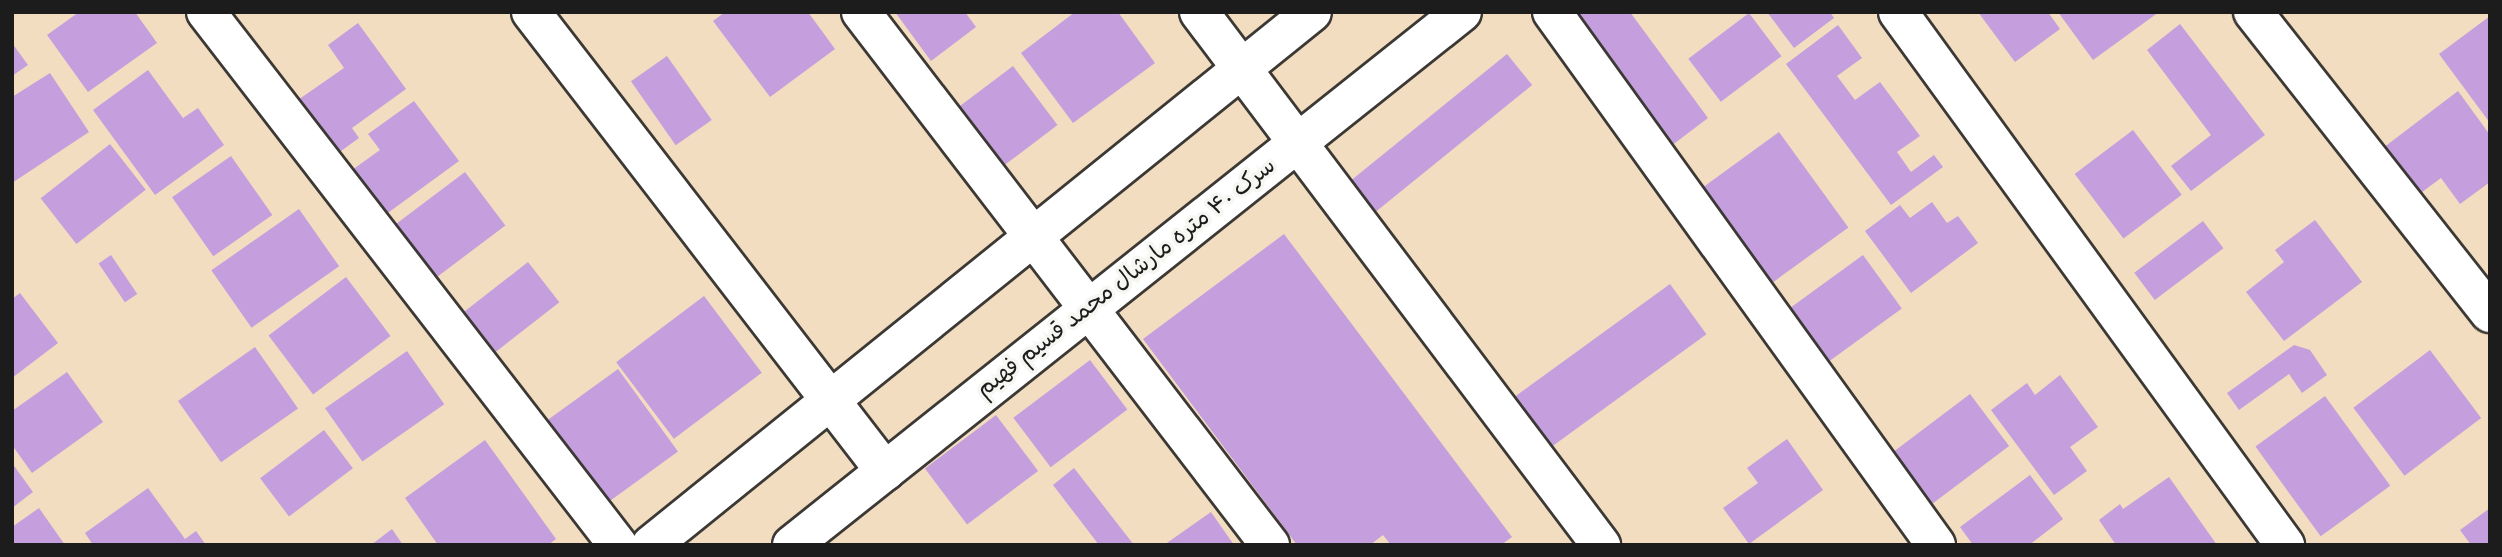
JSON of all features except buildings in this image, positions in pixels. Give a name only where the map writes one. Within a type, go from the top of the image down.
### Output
[{"type":"street","points":[[206,12],[618,545]]},
{"type":"street","points":[[531,12],[885,471]]},
{"type":"street","points":[[861,12],[1270,545]]},
{"type":"street","points":[[1199,12],[1300,141],[1601,545]]},
{"type":"street","points":[[650,545],[1312,12]]},
{"type":"street","name":"سرک ۴۰ متره مارشال محمد قسیم فهیم","points":[[792,545],[1462,12]]},
{"type":"street","points":[[1552,12],[1936,545]]},
{"type":"street","points":[[1898,12],[2285,545]]},
{"type":"street","points":[[2253,12],[2490,313]]}]
